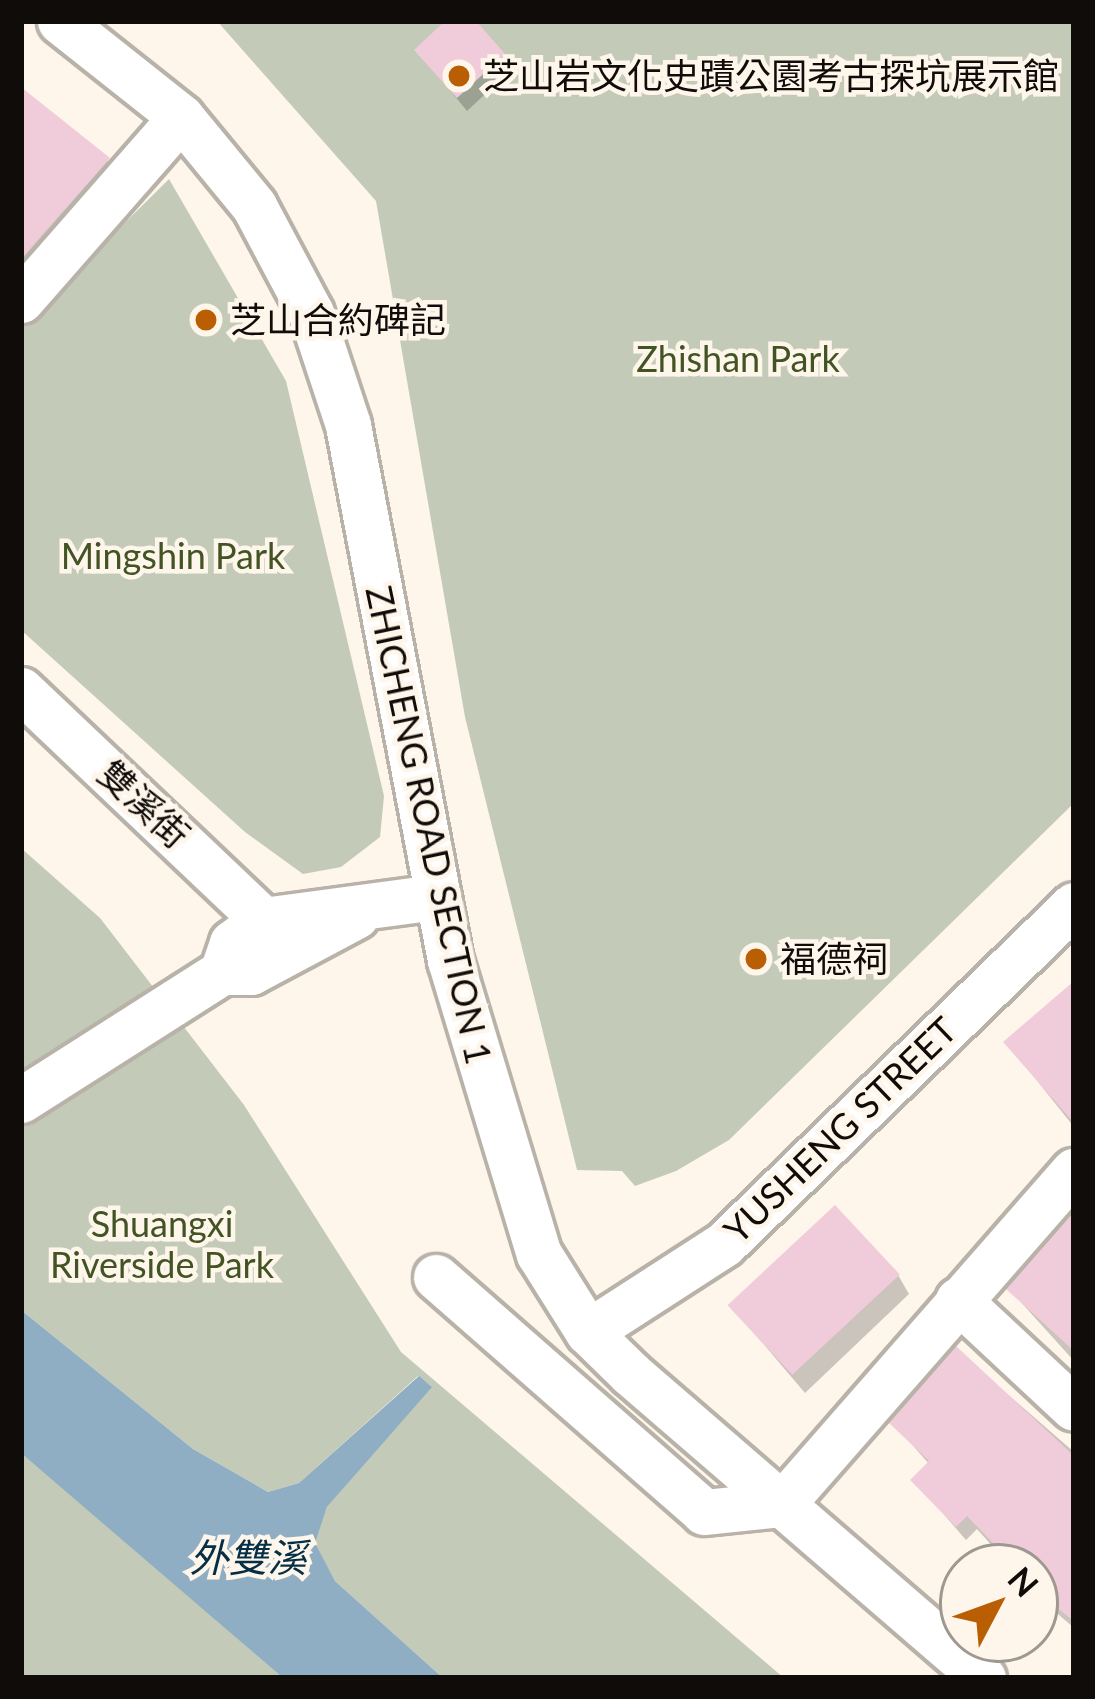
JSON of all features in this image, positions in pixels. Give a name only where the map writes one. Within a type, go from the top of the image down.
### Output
[{"type":"street","name":"ZHICHENG ROAD SECTION 1","points":[[60,21],[181,117],[254,206],[319,335],[347,425],[436,897],[514,1187],[588,1332],[983,1678]]},
{"type":"street","points":[[21,300],[181,117]]},
{"type":"street","name":"雙溪街","points":[[21,690],[263,920]]},
{"type":"street","points":[[21,1100],[222,973],[251,972],[356,916],[436,897]]},
{"type":"street","points":[[222,973],[232,943],[263,920],[319,904],[356,916]]},
{"type":"street","name":"YUSHENG STREET","points":[[588,1332],[724,1244],[1074,905]]},
{"type":"street","points":[[436,1277],[704,1512],[782,1504],[1074,1171]]},
{"type":"street","points":[[958,1300],[1074,1408]]},
{"type":"green space","name":"Zhishan Park","points":[[217,21],[1074,21],[1074,803],[729,1140],[676,1171],[635,1186],[622,1171],[577,1170],[465,717],[376,201]]},
{"type":"green space","name":"Mingshin Park","points":[[169,179],[286,381],[384,796],[380,837],[341,867],[303,874],[245,832],[21,630],[21,326]]},
{"type":"green space","name":"Shuangxi Riverside Park","points":[[21,848],[100,918],[244,1105],[401,1352],[784,1678],[443,1678],[335,1581],[314,1543],[327,1507],[431,1386],[418,1376],[299,1483],[268,1492],[193,1449],[21,1310]]},
{"type":"green space","points":[[21,1453],[89,1509],[283,1678],[21,1678]]},
{"type":"water","name":"外雙溪","points":[[21,1310],[193,1449],[268,1492],[299,1483],[419,1376],[432,1387],[327,1507],[315,1543],[335,1581],[443,1678],[283,1678],[21,1453]]},
{"type":"building","name":"芝山岩文化史蹟公園考古探坑展示館","points":[[445,21],[476,21],[505,54],[457,98],[414,50]]},
{"type":"building","points":[[21,87],[110,158],[21,259]]},
{"type":"building","points":[[1074,981],[1074,1123],[1003,1042]]},
{"type":"building","points":[[835,1205],[900,1274],[792,1375],[727,1305]]},
{"type":"building","points":[[1074,1212],[1074,1351],[1006,1289]]},
{"type":"building","points":[[956,1346],[1074,1456],[1074,1621],[1059,1609],[1059,1543],[993,1543],[967,1516],[956,1527],[910,1480],[929,1461],[889,1423]]},
{"type":"place","name":"芝山岩文化史蹟公園考古探坑展示館","points":[[459,76]]},
{"type":"place","name":"芝山合約碑記","points":[[206,320]]},
{"type":"place","name":"福德祠","points":[[756,959]]}]
